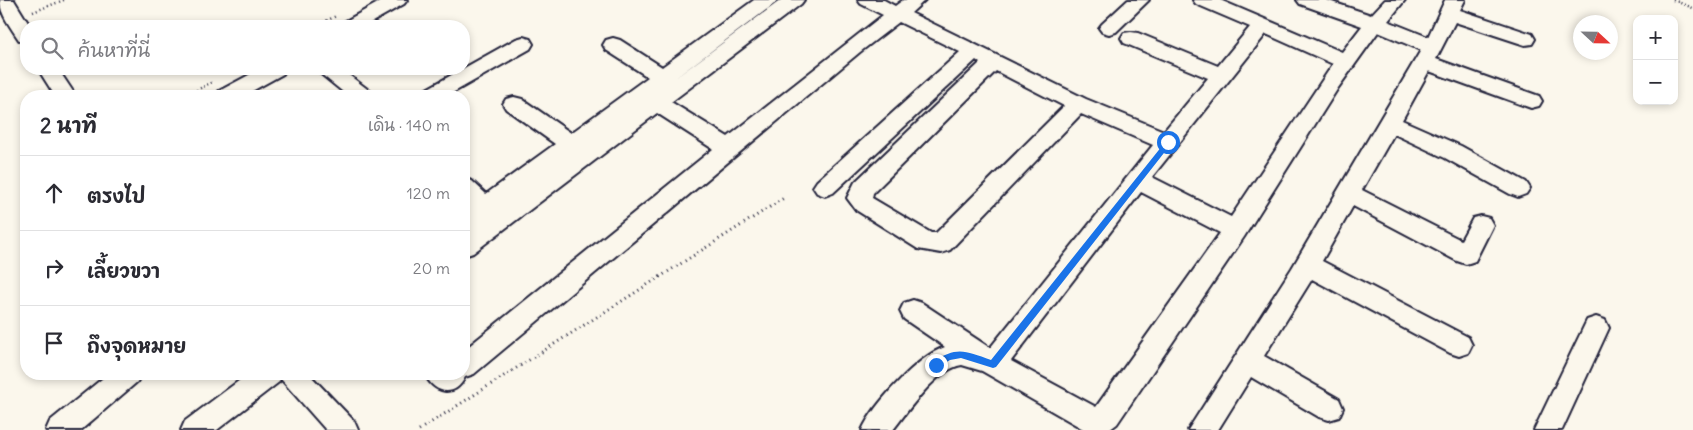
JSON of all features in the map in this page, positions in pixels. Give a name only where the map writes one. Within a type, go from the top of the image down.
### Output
[{"type":"street","points":[[4,0],[8,23],[20,32]]},
{"type":"street","points":[[362,20],[397,0]]},
{"type":"street","points":[[470,219],[767,0]]},
{"type":"street","points":[[470,242],[794,0]]},
{"type":"street","points":[[868,0],[906,7],[974,52],[1078,104],[1168,142]]},
{"type":"street","points":[[1109,28],[1139,0]]},
{"type":"street","points":[[1202,0],[1346,61]]},
{"type":"street","points":[[1307,0],[1374,23],[1429,55],[1531,101]]},
{"type":"street","points":[[913,311],[993,364],[1095,421],[1102,420],[1235,230],[1346,61],[1374,23],[1395,0]]},
{"type":"street","points":[[470,361],[853,47],[906,7]]},
{"type":"street","points":[[1202,430],[1307,265],[1429,55],[1452,7],[1525,39]]},
{"type":"street","points":[[993,364],[1137,180],[1262,26]]},
{"type":"street","points":[[1131,38],[1222,76]]},
{"type":"street","points":[[470,74],[523,44]]},
{"type":"street","points":[[613,46],[662,76]]},
{"type":"street","points":[[825,187],[974,52]]},
{"type":"street","points":[[994,61],[863,188],[859,198],[864,204],[927,242],[941,243],[1078,104]]},
{"type":"street","points":[[52,75],[62,90]]},
{"type":"street","points":[[224,87],[259,75]]},
{"type":"street","points":[[336,75],[354,90]]},
{"type":"street","points":[[442,90],[468,75]]},
{"type":"street","points":[[656,103],[730,149]]},
{"type":"street","points":[[514,104],[570,144]]},
{"type":"street","points":[[1389,123],[1453,152],[1518,188]]},
{"type":"street","points":[[1137,180],[1235,230]]},
{"type":"street","points":[[470,193],[485,208]]},
{"type":"street","points":[[1348,193],[1466,254],[1481,225]]},
{"type":"street","points":[[1307,265],[1458,345]]},
{"type":"street","points":[[1548,430],[1596,328]]},
{"type":"street","points":[[876,430],[914,387],[936,365],[948,357],[961,354],[993,364]]},
{"type":"street","points":[[1246,360],[1329,408]]},
{"type":"street","points":[[60,430],[120,380]]},
{"type":"street","points":[[195,430],[261,380]]},
{"type":"street","points":[[298,380],[344,430]]},
{"type":"path","points":[[8,23],[64,0]]},
{"type":"path","points":[[1673,0],[1693,8]]},
{"type":"path","points":[[211,90],[224,87]]},
{"type":"path","points":[[419,430],[784,198]]},
{"type":"route","points":[[936,365],[948,357],[961,354],[993,364],[1168,142]]}]
